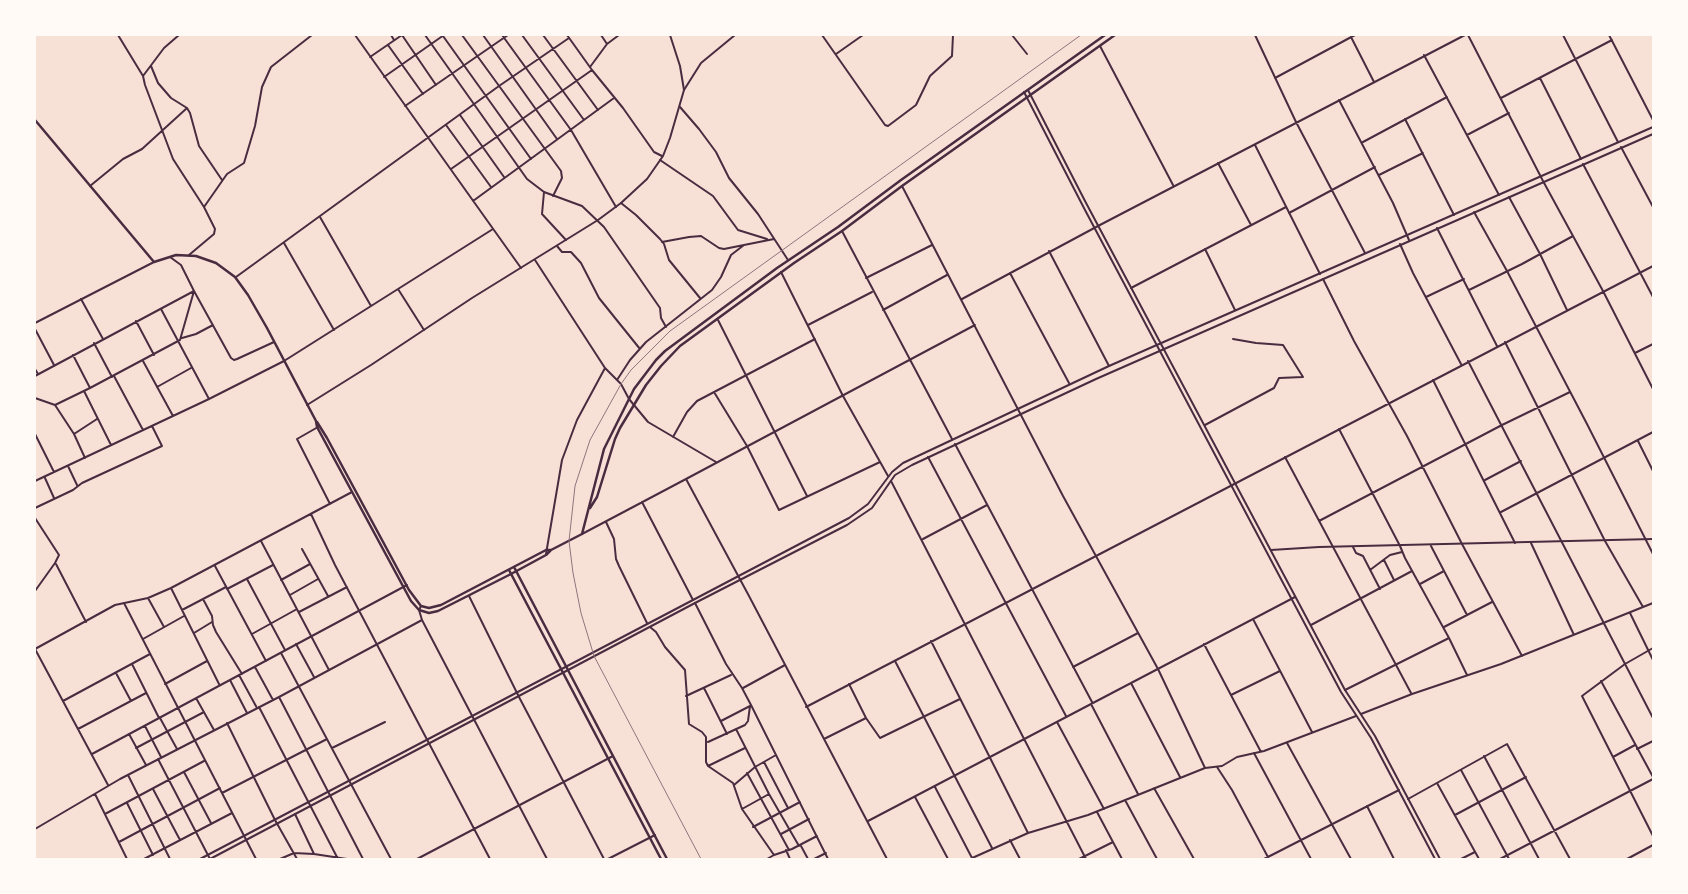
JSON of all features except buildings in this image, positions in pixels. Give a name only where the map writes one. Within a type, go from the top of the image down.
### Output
[{"type":"main road","points":[[318,426],[405,586],[414,607],[424,612],[434,612],[469,596],[582,534],[604,448],[640,380],[665,351],[788,260],[832,232],[900,180],[1105,35]]},
{"type":"main road","points":[[589,509],[597,497],[615,439],[646,385],[680,346],[1115,35]]},
{"type":"main road","points":[[35,120],[154,262],[189,254],[216,263],[235,277],[248,295],[352,492],[368,517]]},
{"type":"main road","points":[[405,586],[421,606],[429,608],[437,606],[546,550],[551,550]]},
{"type":"main road","points":[[514,567],[667,859]]},
{"type":"main road","points":[[509,570],[661,859]]},
{"type":"street","points":[[118,35],[143,76],[145,86],[164,131],[173,159],[204,207],[215,231],[189,254]]},
{"type":"street","points":[[143,76],[164,48],[179,35]]},
{"type":"street","points":[[204,207],[229,172],[244,163],[255,126],[262,87],[272,66],[312,35]]},
{"type":"street","points":[[355,35],[521,268]]},
{"type":"street","points":[[391,35],[394,40]]},
{"type":"street","points":[[370,58],[402,35],[436,85]]},
{"type":"street","points":[[425,35],[517,168],[532,184],[544,192],[582,206],[591,216],[598,220],[660,308],[661,318],[666,327]]},
{"type":"street","points":[[384,77],[444,35],[531,158]]},
{"type":"street","points":[[462,35],[562,174],[553,196]]},
{"type":"street","points":[[483,35],[557,139]]},
{"type":"street","points":[[405,106],[478,57],[503,36],[508,35]]},
{"type":"street","points":[[522,35],[584,120]]},
{"type":"street","points":[[543,35],[598,110]]},
{"type":"street","points":[[601,35],[607,44]]},
{"type":"street","points":[[450,170],[577,80],[591,68],[607,44],[618,35]]},
{"type":"street","points":[[670,35],[680,66],[684,90]]},
{"type":"street","points":[[307,405],[598,220],[621,203],[647,179],[663,156],[684,90],[700,63],[736,35]]},
{"type":"street","points":[[822,35],[885,125],[888,126],[916,105],[930,76],[952,56],[953,35]]},
{"type":"street","points":[[836,55],[863,35]]},
{"type":"street","points":[[1012,35],[1026,54]]},
{"type":"street","points":[[1255,35],[1296,122],[1365,253]]},
{"type":"street","points":[[1275,78],[1355,35]]},
{"type":"street","points":[[962,299],[1424,55],[1467,35],[1509,113],[1540,177],[1653,388]]},
{"type":"street","points":[[1563,35],[1618,143]]},
{"type":"street","points":[[1609,35],[1653,120]]},
{"type":"street","points":[[503,36],[571,130],[616,207]]},
{"type":"street","points":[[235,277],[568,36],[654,152],[663,156]]},
{"type":"street","points":[[1351,37],[1374,82]]},
{"type":"street","points":[[1501,98],[1612,40]]},
{"type":"street","points":[[388,45],[423,94]]},
{"type":"street","points":[[1100,46],[1174,186]]},
{"type":"street","points":[[1424,55],[1499,196]]},
{"type":"street","points":[[151,66],[158,84],[171,98],[187,108],[193,118],[199,146],[222,180]]},
{"type":"street","points":[[1540,78],[1581,159]]},
{"type":"street","points":[[1028,90],[1295,597],[1345,690],[1375,736],[1440,859]]},
{"type":"street","points":[[1024,92],[1094,228],[1347,703],[1371,738],[1435,859]]},
{"type":"street","points":[[1362,142],[1447,97]]},
{"type":"street","points":[[473,201],[614,98]]},
{"type":"street","points":[[1339,100],[1375,167],[1409,240]]},
{"type":"street","points":[[680,107],[716,152],[729,178],[758,214],[788,260]]},
{"type":"street","points":[[90,186],[123,159],[142,149],[164,131],[187,108]]},
{"type":"street","points":[[1467,135],[1509,113]]},
{"type":"street","points":[[460,115],[504,178]]},
{"type":"street","points":[[1405,119],[1454,215]]},
{"type":"street","points":[[446,125],[491,187]]},
{"type":"street","points":[[200,859],[856,513],[874,498],[888,476],[903,463],[1069,383],[1156,344],[1499,196],[1653,127]]},
{"type":"street","points":[[157,759],[210,859],[857,519],[876,502],[891,480],[900,471],[1160,350],[1653,134]]},
{"type":"street","points":[[1254,145],[1320,274]]},
{"type":"street","points":[[1621,147],[1653,207]]},
{"type":"street","points":[[1379,175],[1423,153]]},
{"type":"street","points":[[660,160],[713,196],[738,230],[767,240]]},
{"type":"street","points":[[1218,163],[1251,225]]},
{"type":"street","points":[[1583,164],[1653,297]]},
{"type":"street","points":[[1290,213],[1375,167]]},
{"type":"street","points":[[902,186],[1020,414],[1158,669],[1205,768]]},
{"type":"street","points":[[544,192],[542,214],[566,240]]},
{"type":"street","points":[[1509,196],[1567,310]]},
{"type":"street","points":[[621,203],[636,215],[662,242],[669,260],[700,298]]},
{"type":"street","points":[[1131,288],[1286,207]]},
{"type":"street","points":[[1474,212],[1536,326],[1653,554]]},
{"type":"street","points":[[320,217],[371,306]]},
{"type":"street","points":[[1437,228],[1497,346]]},
{"type":"street","points":[[35,481],[209,399],[284,361],[493,229]]},
{"type":"street","points":[[842,231],[952,440]]},
{"type":"street","points":[[662,242],[696,236],[707,238],[719,248],[724,249],[774,239]]},
{"type":"street","points":[[1469,290],[1507,272],[1573,236]]},
{"type":"street","points":[[284,242],[334,330]]},
{"type":"street","points":[[1400,244],[1410,267],[1461,364]]},
{"type":"street","points":[[617,380],[649,340],[712,290],[717,284],[731,255],[744,245]]},
{"type":"street","points":[[866,278],[932,245]]},
{"type":"street","points":[[557,246],[562,252],[571,252],[581,263],[600,298],[640,349]]},
{"type":"street","points":[[1204,250],[1235,310]]},
{"type":"street","points":[[1049,252],[1109,366]]},
{"type":"street","points":[[170,257],[181,265],[231,358],[234,360],[274,342]]},
{"type":"street","points":[[535,260],[605,368],[617,380],[629,399],[648,422],[716,462]]},
{"type":"street","points":[[35,323],[154,262]]},
{"type":"street","points":[[806,706],[1389,404],[1461,364],[1653,266]]},
{"type":"street","points":[[781,272],[843,396],[888,476]]},
{"type":"street","points":[[1010,273],[1069,383]]},
{"type":"street","points":[[883,310],[948,275]]},
{"type":"street","points":[[1323,279],[1354,341],[1423,467],[1492,602],[1522,656]]},
{"type":"street","points":[[1426,297],[1464,279]]},
{"type":"street","points":[[398,289],[424,330]]},
{"type":"street","points":[[35,368],[36,375],[194,291]]},
{"type":"street","points":[[182,338],[194,291]]},
{"type":"street","points":[[808,325],[873,292]]},
{"type":"street","points":[[81,299],[102,339]]},
{"type":"street","points":[[161,309],[209,399]]},
{"type":"street","points":[[717,319],[807,496]]},
{"type":"street","points":[[136,321],[154,355]]},
{"type":"street","points":[[54,405],[154,355],[182,338],[196,334],[214,325]]},
{"type":"street","points":[[582,534],[975,325]]},
{"type":"street","points":[[35,329],[54,365]]},
{"type":"street","points":[[673,437],[691,406],[745,375],[815,339]]},
{"type":"street","points":[[1204,425],[1274,388],[1279,378],[1303,377],[1283,345],[1233,339]]},
{"type":"street","points":[[1505,342],[1605,541],[1643,607]]},
{"type":"street","points":[[94,343],[143,430]]},
{"type":"street","points":[[1634,353],[1653,344]]},
{"type":"street","points":[[73,355],[90,388]]},
{"type":"street","points":[[143,360],[173,416]]},
{"type":"street","points":[[1468,361],[1653,718]]},
{"type":"street","points":[[157,387],[191,368]]},
{"type":"street","points":[[546,555],[559,474],[567,446],[577,420],[605,368]]},
{"type":"street","points":[[1433,380],[1515,543]]},
{"type":"street","points":[[84,391],[110,445]]},
{"type":"street","points":[[714,392],[747,446],[778,510],[880,462]]},
{"type":"street","points":[[1319,521],[1502,425],[1570,392]]},
{"type":"street","points":[[35,398],[54,405],[74,434],[85,458]]},
{"type":"street","points":[[74,434],[98,418]]},
{"type":"street","points":[[35,508],[73,490],[77,485],[162,446],[152,426]]},
{"type":"street","points":[[318,426],[297,440],[330,504]]},
{"type":"street","points":[[1339,429],[1412,572],[1444,627],[1467,675]]},
{"type":"street","points":[[1501,512],[1653,432]]},
{"type":"street","points":[[35,434],[54,472]]},
{"type":"street","points":[[1638,441],[1653,471]]},
{"type":"street","points":[[955,444],[1074,666],[1138,794]]},
{"type":"street","points":[[928,457],[1066,716]]},
{"type":"street","points":[[1285,458],[1412,694]]},
{"type":"street","points":[[1484,480],[1521,461]]},
{"type":"street","points":[[68,466],[77,485]]},
{"type":"street","points":[[45,477],[54,498]]},
{"type":"street","points":[[686,479],[887,859]]},
{"type":"street","points":[[891,480],[1085,858]]},
{"type":"street","points":[[108,786],[35,649],[115,605],[148,598],[171,588],[261,542],[352,492]]},
{"type":"street","points":[[642,502],[692,600]]},
{"type":"street","points":[[922,540],[987,505]]},
{"type":"street","points":[[311,514],[321,537],[490,859]]},
{"type":"street","points":[[35,518],[59,555],[35,591]]},
{"type":"street","points":[[606,521],[614,539],[619,566],[647,623]]},
{"type":"street","points":[[1267,552],[1271,550],[1334,547],[1653,539]]},
{"type":"street","points":[[261,542],[329,670]]},
{"type":"street","points":[[1531,543],[1574,635]]},
{"type":"street","points":[[1431,546],[1467,615]]},
{"type":"street","points":[[1353,547],[1356,553],[1363,556],[1380,589]]},
{"type":"street","points":[[302,549],[328,596]]},
{"type":"street","points":[[1370,570],[1392,554],[1402,552]]},
{"type":"street","points":[[1384,560],[1394,581]]},
{"type":"street","points":[[55,563],[86,622]]},
{"type":"street","points":[[281,580],[310,564]]},
{"type":"street","points":[[182,610],[273,565]]},
{"type":"street","points":[[215,566],[266,661]]},
{"type":"street","points":[[1420,584],[1444,571]]},
{"type":"street","points":[[1311,626],[1412,572]]},
{"type":"street","points":[[247,579],[285,650]]},
{"type":"street","points":[[290,595],[319,579]]},
{"type":"street","points":[[92,754],[405,586]]},
{"type":"street","points":[[299,612],[347,587]]},
{"type":"street","points":[[171,588],[220,685]]},
{"type":"street","points":[[469,596],[516,692],[604,859]]},
{"type":"street","points":[[868,821],[1295,597]]},
{"type":"street","points":[[148,598],[164,627]]},
{"type":"street","points":[[203,599],[212,616],[216,632],[338,858]]},
{"type":"street","points":[[1444,627],[1492,602]]},
{"type":"street","points":[[124,603],[256,859]]},
{"type":"street","points":[[694,603],[732,674],[742,688],[828,859]]},
{"type":"street","points":[[1360,714],[1522,656],[1653,603]]},
{"type":"street","points":[[421,606],[419,610],[422,620],[547,859]]},
{"type":"street","points":[[252,634],[297,609]]},
{"type":"street","points":[[1630,613],[1653,660]]},
{"type":"street","points":[[142,639],[185,615]]},
{"type":"street","points":[[1253,619],[1312,732]]},
{"type":"street","points":[[35,829],[157,759],[279,697],[422,620]]},
{"type":"street","points":[[194,633],[212,622]]},
{"type":"street","points":[[650,627],[685,670],[688,724],[702,732],[708,742],[706,762],[708,766],[734,785],[742,809],[774,855]]},
{"type":"street","points":[[1074,666],[1138,632]]},
{"type":"street","points":[[1345,690],[1449,638]]},
{"type":"street","points":[[931,641],[1028,833]]},
{"type":"street","points":[[296,644],[314,678]]},
{"type":"street","points":[[1204,644],[1261,752]]},
{"type":"street","points":[[1653,648],[1625,664],[1582,696],[1653,836]]},
{"type":"street","points":[[281,653],[391,859]]},
{"type":"street","points":[[63,701],[150,654]]},
{"type":"street","points":[[895,660],[992,848]]},
{"type":"street","points":[[166,684],[208,661]]},
{"type":"street","points":[[132,664],[176,749]]},
{"type":"street","points":[[742,688],[785,665]]},
{"type":"street","points":[[254,667],[273,700]]},
{"type":"street","points":[[1231,694],[1280,671]]},
{"type":"street","points":[[116,673],[131,701]]},
{"type":"street","points":[[686,696],[732,674]]},
{"type":"street","points":[[230,680],[247,713]]},
{"type":"street","points":[[1500,859],[1653,778],[1601,681]]},
{"type":"street","points":[[1131,683],[1180,778]]},
{"type":"street","points":[[849,684],[866,718],[880,738],[960,699]]},
{"type":"street","points":[[704,688],[727,734]]},
{"type":"street","points":[[78,729],[146,693]]},
{"type":"street","points":[[279,697],[363,859]]},
{"type":"street","points":[[196,698],[214,730]]},
{"type":"street","points":[[708,742],[747,724],[750,706]]},
{"type":"street","points":[[721,721],[750,706]]},
{"type":"street","points":[[136,748],[204,712]]},
{"type":"street","points":[[935,786],[971,858],[1028,833],[1097,812],[1205,768],[1218,767],[1237,757],[1261,752],[1356,716]]},
{"type":"street","points":[[824,739],[866,718]]},
{"type":"street","points":[[332,748],[386,722]]},
{"type":"street","points":[[1057,722],[1104,809]]},
{"type":"street","points":[[227,723],[277,824],[297,859]]},
{"type":"street","points":[[145,725],[161,757]]},
{"type":"street","points":[[736,729],[769,794],[808,859]]},
{"type":"street","points":[[129,734],[146,765]]},
{"type":"street","points":[[222,793],[327,739]]},
{"type":"street","points":[[1637,749],[1653,741]]},
{"type":"street","points":[[1286,742],[1351,859]]},
{"type":"street","points":[[1408,799],[1507,744],[1570,859]]},
{"type":"street","points":[[1613,757],[1635,745]]},
{"type":"street","points":[[708,766],[745,748]]},
{"type":"street","points":[[1254,752],[1311,859]]},
{"type":"street","points":[[734,785],[755,767],[776,755]]},
{"type":"street","points":[[417,859],[613,756]]},
{"type":"street","points":[[1484,756],[1539,859]]},
{"type":"street","points":[[105,814],[205,760]]},
{"type":"street","points":[[388,761],[390,765]]},
{"type":"street","points":[[764,762],[788,808]]},
{"type":"street","points":[[1218,767],[1236,797],[1267,858],[1399,790]]},
{"type":"street","points":[[1461,770],[1509,859]]},
{"type":"street","points":[[184,772],[211,823]]},
{"type":"street","points":[[747,773],[781,834],[790,859]]},
{"type":"street","points":[[128,775],[170,859]]},
{"type":"street","points":[[1455,815],[1526,777]]},
{"type":"street","points":[[1438,783],[1479,859]]},
{"type":"street","points":[[153,788],[180,840]]},
{"type":"street","points":[[119,842],[220,788]]},
{"type":"street","points":[[1154,788],[1194,859]]},
{"type":"street","points":[[95,794],[127,859]]},
{"type":"street","points":[[742,809],[769,794]]},
{"type":"street","points":[[915,797],[948,859]]},
{"type":"street","points":[[1125,800],[1157,859]]},
{"type":"street","points":[[127,802],[153,855]]},
{"type":"street","points":[[753,826],[800,802]]},
{"type":"street","points":[[1366,806],[1394,859]]},
{"type":"street","points":[[1097,812],[1122,859]]},
{"type":"street","points":[[144,859],[232,813]]},
{"type":"street","points":[[295,814],[320,859]]},
{"type":"street","points":[[781,834],[809,819]]},
{"type":"street","points":[[608,859],[654,835]]},
{"type":"street","points":[[767,859],[800,846],[817,836]]},
{"type":"street","points":[[1010,840],[1020,859]]},
{"type":"street","points":[[1079,859],[1085,858],[1113,842]]},
{"type":"street","points":[[1627,859],[1633,858],[1653,845]]},
{"type":"street","points":[[280,859],[294,852],[347,859]]},
{"type":"street","points":[[1461,859],[1475,852]]},
{"type":"street","points":[[814,859],[826,853]]},
{"type":"railway","points":[[701,859],[594,656],[581,613],[569,541],[575,486],[590,440],[621,384],[631,370],[670,331],[1081,35]]}]
